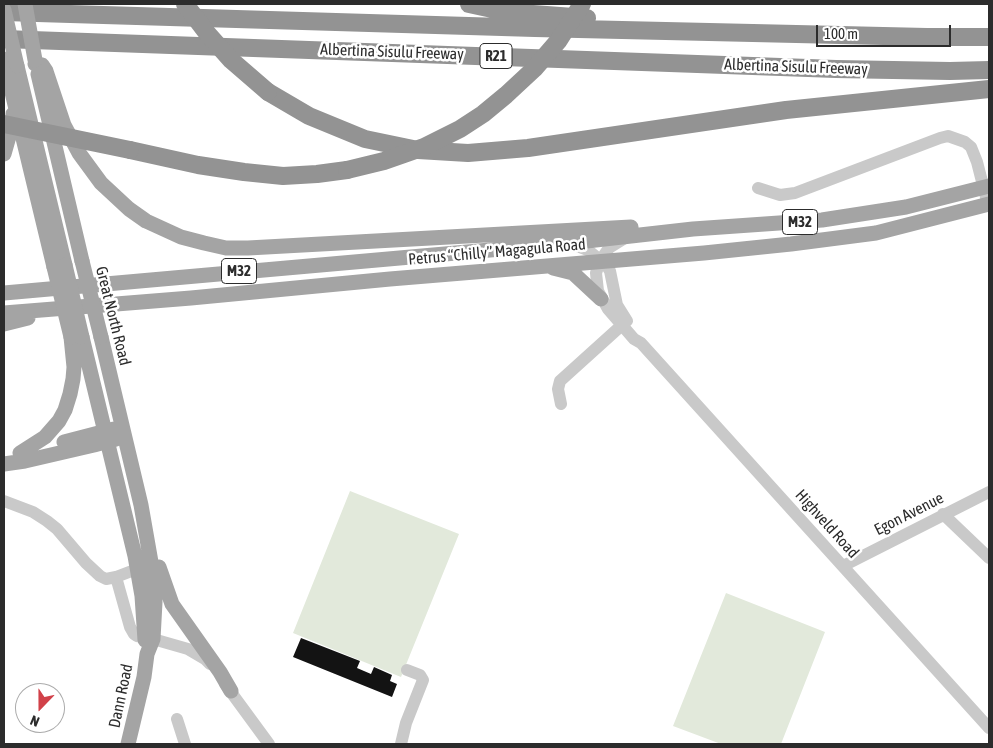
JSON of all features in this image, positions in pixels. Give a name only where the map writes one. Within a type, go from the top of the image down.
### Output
[{"type":"highway","points":[[185,4],[207,34],[231,60],[268,92],[309,116],[364,139],[392,146],[442,153],[468,153],[528,148],[786,110],[989,89]]},
{"type":"highway","points":[[469,4],[506,12],[541,16],[684,22],[709,31]]},
{"type":"highway","points":[[4,124],[198,165],[253,173],[291,176],[347,170],[384,161],[424,147],[460,129],[483,114],[506,96],[534,69],[559,40],[582,4]]},
{"type":"highway","name":"Albertina Sisulu Freeway","points":[[4,11],[535,28],[989,37]]},
{"type":"highway","name":"Albertina Sisulu Freeway","points":[[4,39],[836,69],[989,70]]},
{"type":"main road","name":"Great North Road","points":[[25,4],[35,62],[147,538],[154,586],[149,639]]},
{"type":"main road","points":[[4,11],[14,100],[60,266]]},
{"type":"main road","points":[[35,62],[46,71],[64,125],[79,153],[101,183],[129,209],[146,221],[182,237],[204,243],[226,248],[248,248],[661,225],[692,229]]},
{"type":"main road","points":[[9,64],[77,337],[106,437],[138,569],[149,639]]},
{"type":"main road","points":[[4,154],[12,126],[14,100]]},
{"type":"main road","name":"Petrus “Chilly” Magagula Road","points":[[4,293],[569,243],[692,229],[822,220],[906,207],[986,187]]},
{"type":"main road","name":"Petrus “Chilly” Magagula Road","points":[[4,313],[600,260],[704,253],[844,238],[895,229],[989,205]]},
{"type":"main road","points":[[542,266],[573,273],[601,299]]},
{"type":"main road","points":[[4,324],[28,318],[106,305]]},
{"type":"main road","points":[[20,453],[45,437],[59,421],[70,394],[77,337]]},
{"type":"main road","points":[[4,464],[25,461],[123,431]]},
{"type":"main road","points":[[4,454],[20,453],[106,437]]},
{"type":"main road","points":[[147,538],[151,544],[172,604],[220,672],[231,691]]},
{"type":"main road","name":"Dann Road","points":[[128,744],[144,676],[149,639]]},
{"type":"street","points":[[758,188],[780,194],[795,193],[948,136],[965,142],[971,147],[986,187],[989,205]]},
{"type":"street","points":[[600,260],[605,252],[614,244],[632,236]]},
{"type":"street","name":"Highveld Road","points":[[569,243],[588,250],[610,271],[617,305],[638,334],[641,343]]},
{"type":"street","name":"Highveld Road","points":[[600,260],[596,280],[601,299],[622,325],[641,343],[989,728]]},
{"type":"street","points":[[561,404],[558,389],[560,381],[622,325]]},
{"type":"street","name":"Egon Avenue","points":[[843,566],[989,492]]},
{"type":"street","points":[[4,501],[33,512],[48,521],[100,576],[106,579],[138,569]]},
{"type":"street","points":[[943,514],[989,558]]},
{"type":"street","points":[[116,577],[132,631],[137,636],[197,653],[211,665],[269,744]]},
{"type":"street","points":[[401,744],[406,723],[423,680],[420,675],[406,670]]},
{"type":"street","points":[[177,719],[185,744]]},
{"type":"shaded area","points":[[350,491],[459,534],[401,677],[293,633]]},
{"type":"shaded area","points":[[726,593],[825,632],[781,744],[721,744],[673,726]]},
{"type":"building","points":[[301,638],[360,661],[357,668],[371,674],[374,667],[392,675],[390,681],[397,684],[392,697],[293,657]]}]
